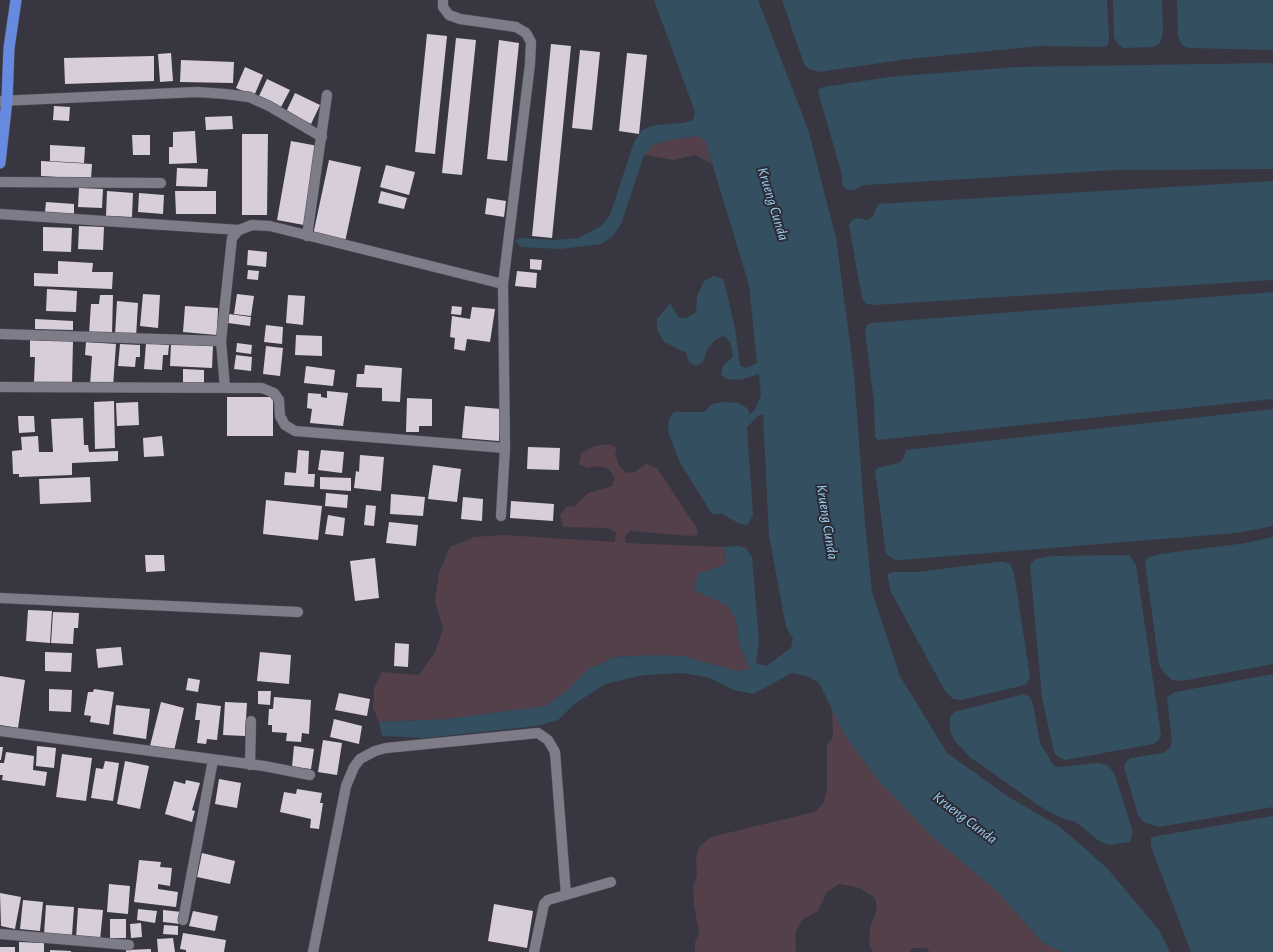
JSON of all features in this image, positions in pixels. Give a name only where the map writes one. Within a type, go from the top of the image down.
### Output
[{"type":"highway","points":[[0,164],[9,48],[16,0]]},
{"type":"street","points":[[443,0],[443,7],[449,15],[460,19],[516,27],[526,33],[531,42],[503,284],[505,448],[501,516]]},
{"type":"street","points":[[4,100],[182,93],[225,94],[249,98],[269,106],[322,137]]},
{"type":"street","points":[[307,236],[327,95]]},
{"type":"street","points":[[0,182],[161,183]]},
{"type":"street","points":[[0,214],[239,230],[252,225],[270,226],[503,284]]},
{"type":"street","points":[[225,388],[221,341],[232,238],[239,230]]},
{"type":"street","points":[[0,334],[221,341]]},
{"type":"street","points":[[0,387],[262,388],[274,392],[279,400],[280,416],[285,425],[295,431],[505,448]]},
{"type":"street","points":[[0,598],[298,612]]},
{"type":"street","points":[[250,764],[251,721]]},
{"type":"street","points":[[0,731],[250,764],[310,775]]},
{"type":"street","points":[[313,952],[346,786],[354,767],[360,759],[386,748],[538,733],[548,740],[555,752],[566,895]]},
{"type":"street","points":[[184,920],[213,760]]},
{"type":"street","points":[[534,952],[544,904],[548,900],[611,882]]},
{"type":"street","points":[[0,934],[129,945]]},
{"type":"shaded area","points":[[698,136],[705,140],[712,164],[695,155],[674,160],[644,155],[654,144],[669,140]]},
{"type":"shaded area","points":[[609,444],[617,448],[615,454],[620,467],[627,473],[635,472],[646,464],[657,468],[698,530],[697,535],[690,536],[630,531],[625,536],[626,543],[724,547],[726,564],[698,574],[694,590],[727,605],[736,620],[739,644],[750,669],[737,671],[683,656],[652,655],[615,657],[587,670],[569,689],[546,706],[446,719],[379,722],[373,708],[374,688],[382,672],[419,675],[435,652],[443,629],[435,600],[439,573],[450,547],[474,537],[503,535],[615,542],[616,532],[608,528],[563,527],[560,515],[566,507],[575,506],[588,493],[612,486],[615,478],[609,469],[598,466],[588,468],[579,464],[581,453],[595,446]]},
{"type":"shaded area","points":[[832,708],[846,737],[879,781],[933,837],[998,892],[1042,942],[1063,952],[930,952],[926,948],[912,948],[909,952],[873,952],[869,946],[870,928],[877,909],[875,898],[860,888],[839,884],[827,892],[818,911],[802,920],[795,933],[796,952],[695,952],[695,943],[699,932],[694,906],[693,886],[697,876],[696,859],[699,847],[711,837],[814,812],[823,804],[827,790],[827,745],[833,737]]},
{"type":"water","name":"Krueng Cunda","points":[[654,0],[758,0],[808,129],[836,238],[854,374],[865,523],[872,592],[900,676],[947,753],[1009,797],[1060,827],[1106,867],[1159,930],[1170,952],[1063,952],[1042,942],[998,892],[933,837],[879,781],[846,737],[819,683],[807,676],[792,673],[753,694],[734,690],[707,677],[682,673],[644,675],[605,684],[573,705],[558,720],[537,726],[424,738],[382,736],[379,722],[446,719],[546,706],[569,689],[587,670],[615,657],[652,655],[683,656],[737,671],[750,669],[739,644],[736,620],[727,605],[694,590],[698,574],[726,564],[724,547],[737,546],[746,548],[752,557],[759,640],[756,663],[766,666],[791,648],[793,639],[786,627],[769,536],[763,414],[758,416],[747,427],[753,516],[747,525],[740,524],[722,514],[712,514],[679,461],[668,431],[669,419],[674,412],[704,412],[712,404],[722,402],[738,403],[747,408],[750,414],[754,411],[761,396],[759,374],[740,380],[727,379],[721,375],[723,366],[733,356],[730,342],[724,336],[715,340],[707,350],[703,362],[696,366],[689,362],[686,353],[664,342],[657,330],[657,319],[670,303],[678,317],[687,318],[696,312],[697,296],[704,281],[714,276],[723,279],[726,289],[735,328],[740,366],[746,368],[757,363],[749,285],[705,140],[697,136],[654,144],[644,155],[621,224],[613,236],[602,244],[560,249],[521,247],[515,241],[520,238],[555,240],[578,238],[601,226],[610,215],[634,142],[642,130],[656,125],[684,123],[693,120],[695,112]]},
{"type":"water","points":[[782,0],[1107,0],[1109,40],[1107,46],[1101,47],[1040,46],[908,59],[819,72],[809,69],[804,64]]},
{"type":"water","points":[[1113,0],[1162,0],[1163,33],[1160,43],[1154,47],[1123,48],[1117,43],[1114,37]]},
{"type":"water","points":[[1177,0],[1273,0],[1273,50],[1188,48],[1182,45],[1178,36]]},
{"type":"water","points":[[1271,63],[1273,65],[1273,169],[1116,170],[865,185],[854,190],[848,190],[843,187],[841,171],[818,92],[820,88],[824,87],[889,77],[1015,67]]},
{"type":"water","points":[[1273,181],[1273,280],[874,305],[866,304],[862,298],[849,225],[852,220],[857,218],[868,220],[873,216],[878,204]]},
{"type":"water","points":[[1273,292],[1273,399],[878,440],[875,437],[874,402],[865,330],[867,325],[872,323]]},
{"type":"water","points":[[1273,409],[1273,526],[1237,533],[901,560],[895,560],[886,554],[875,471],[877,468],[899,463],[903,459],[906,450]]},
{"type":"water","points":[[1273,537],[1273,664],[1182,681],[1172,680],[1165,674],[1159,665],[1145,562],[1149,557],[1160,554],[1246,543]]},
{"type":"water","points":[[1129,555],[1136,565],[1161,735],[1158,741],[1153,744],[1065,760],[1058,757],[1054,752],[1042,698],[1030,565],[1035,559],[1052,556]]},
{"type":"water","points":[[996,562],[1010,564],[1014,573],[1030,677],[1027,683],[1021,686],[961,700],[953,699],[945,691],[891,592],[887,574],[894,572],[918,572]]},
{"type":"water","points":[[1273,674],[1273,807],[1159,827],[1143,822],[1138,815],[1124,767],[1126,762],[1131,758],[1163,753],[1169,749],[1172,742],[1167,697],[1175,692]]},
{"type":"water","points":[[1024,694],[1030,697],[1033,704],[1040,743],[1054,766],[1061,767],[1097,763],[1107,765],[1112,770],[1115,775],[1133,832],[1130,842],[1109,845],[1099,841],[1076,822],[1064,819],[1044,809],[971,758],[954,740],[950,731],[950,717],[954,712]]},
{"type":"water","points":[[1273,816],[1273,952],[1191,952],[1151,847],[1151,838]]},
{"type":"building","points":[[427,34],[447,36],[435,154],[415,152]]},
{"type":"building","points":[[456,38],[476,40],[462,175],[442,173]]},
{"type":"building","points":[[499,40],[519,43],[507,161],[487,159]]},
{"type":"building","points":[[551,44],[571,46],[552,238],[532,236]]},
{"type":"building","points":[[580,50],[600,52],[592,130],[572,128]]},
{"type":"building","points":[[171,53],[173,81],[160,82],[158,54]]},
{"type":"building","points":[[627,53],[647,55],[639,134],[619,131]]},
{"type":"building","points":[[154,56],[154,81],[65,84],[64,58]]},
{"type":"building","points":[[181,60],[234,62],[233,83],[180,82]]},
{"type":"building","points":[[245,67],[263,75],[254,96],[236,88]]},
{"type":"building","points":[[267,79],[290,90],[281,107],[259,96]]},
{"type":"building","points":[[295,93],[320,105],[311,124],[286,112]]},
{"type":"building","points":[[54,106],[70,107],[69,121],[53,120]]},
{"type":"building","points":[[232,116],[233,129],[206,130],[205,117]]},
{"type":"building","points":[[195,131],[197,163],[169,164],[169,147],[173,147],[173,132]]},
{"type":"building","points":[[242,134],[268,134],[267,215],[242,215]]},
{"type":"building","points":[[132,135],[150,135],[150,155],[133,155]]},
{"type":"building","points":[[291,141],[318,146],[304,225],[277,220]]},
{"type":"building","points":[[50,145],[85,147],[84,163],[50,161]]},
{"type":"building","points":[[329,160],[361,167],[345,242],[313,235]]},
{"type":"building","points":[[41,161],[92,164],[91,179],[41,176]]},
{"type":"building","points":[[386,165],[415,172],[409,195],[380,187]]},
{"type":"building","points":[[177,168],[208,169],[207,187],[176,186]]},
{"type":"building","points":[[79,188],[103,189],[102,208],[78,207]]},
{"type":"building","points":[[107,191],[133,193],[132,217],[106,216]]},
{"type":"building","points":[[175,191],[216,191],[216,214],[176,214]]},
{"type":"building","points":[[381,191],[407,198],[404,209],[378,203]]},
{"type":"building","points":[[139,193],[164,195],[163,214],[138,212]]},
{"type":"building","points":[[487,198],[506,201],[504,217],[485,214]]},
{"type":"building","points":[[46,202],[74,204],[74,215],[45,212]]},
{"type":"building","points":[[79,226],[104,227],[103,250],[78,249]]},
{"type":"building","points":[[43,227],[72,228],[71,252],[43,251]]},
{"type":"building","points":[[248,250],[267,252],[266,267],[247,265]]},
{"type":"building","points":[[530,259],[542,260],[541,270],[530,269]]},
{"type":"building","points":[[58,261],[93,263],[92,272],[113,272],[112,289],[34,286],[34,273],[58,274]]},
{"type":"building","points":[[248,270],[259,271],[258,280],[247,279]]},
{"type":"building","points":[[517,271],[537,273],[536,288],[515,286]]},
{"type":"building","points":[[47,289],[77,291],[76,312],[46,311]]},
{"type":"building","points":[[143,294],[160,295],[158,328],[140,326]]},
{"type":"building","points":[[237,294],[254,296],[251,316],[234,314]]},
{"type":"building","points":[[100,295],[113,295],[112,335],[89,334],[91,304],[99,304]]},
{"type":"building","points":[[288,295],[305,296],[303,325],[286,323]]},
{"type":"building","points":[[117,301],[138,303],[136,337],[115,335]]},
{"type":"building","points":[[185,306],[218,308],[217,335],[183,332]]},
{"type":"building","points":[[452,306],[462,307],[461,315],[451,314]]},
{"type":"building","points":[[472,307],[495,309],[490,342],[467,339],[465,351],[454,349],[455,338],[450,337],[452,316],[470,319]]},
{"type":"building","points":[[229,314],[251,317],[250,326],[228,323]]},
{"type":"building","points":[[35,319],[73,321],[73,330],[35,329]]},
{"type":"building","points":[[266,325],[283,327],[282,344],[264,342]]},
{"type":"building","points":[[296,335],[322,336],[322,356],[295,355]]},
{"type":"building","points":[[30,340],[73,341],[72,384],[34,383],[35,357],[30,357]]},
{"type":"building","points":[[86,342],[116,344],[113,387],[90,385],[92,356],[85,355]]},
{"type":"building","points":[[146,343],[169,345],[168,355],[163,355],[162,370],[144,369]]},
{"type":"building","points":[[171,343],[213,345],[212,368],[170,366]]},
{"type":"building","points":[[237,343],[252,345],[251,354],[236,352]]},
{"type":"building","points":[[120,344],[140,345],[140,357],[136,357],[135,367],[118,366]]},
{"type":"building","points":[[266,346],[283,348],[280,376],[263,374]]},
{"type":"building","points":[[236,355],[252,357],[251,371],[234,369]]},
{"type":"building","points":[[365,365],[402,368],[400,402],[382,401],[382,388],[356,387],[357,374],[364,374]]},
{"type":"building","points":[[306,366],[335,370],[333,386],[304,383]]},
{"type":"building","points":[[183,369],[204,370],[204,384],[183,383]]},
{"type":"building","points":[[327,391],[348,393],[343,426],[310,423],[312,409],[307,408],[308,393],[321,394],[321,397],[327,398]]},
{"type":"building","points":[[227,397],[273,397],[273,436],[227,436]]},
{"type":"building","points":[[407,398],[432,399],[432,426],[419,426],[419,432],[406,432]]},
{"type":"building","points":[[114,401],[115,448],[95,449],[94,402]]},
{"type":"building","points":[[138,402],[139,425],[117,426],[116,403]]},
{"type":"building","points":[[465,406],[501,409],[499,441],[462,438]]},
{"type":"building","points":[[18,416],[34,416],[35,432],[19,433]]},
{"type":"building","points":[[83,418],[84,445],[88,445],[89,452],[118,451],[118,461],[72,463],[72,475],[19,477],[19,474],[13,474],[12,451],[22,450],[21,437],[38,436],[39,452],[53,452],[51,419]]},
{"type":"building","points":[[162,436],[164,456],[144,457],[143,438]]},
{"type":"building","points":[[528,447],[560,448],[559,470],[527,469]]},
{"type":"building","points":[[298,450],[309,451],[308,474],[315,474],[314,487],[284,485],[285,472],[296,473]]},
{"type":"building","points":[[321,450],[344,452],[342,473],[318,470]]},
{"type":"building","points":[[360,455],[384,457],[381,491],[354,488],[356,471],[359,472]]},
{"type":"building","points":[[433,465],[461,469],[457,502],[428,499]]},
{"type":"building","points":[[90,477],[91,502],[40,504],[39,479]]},
{"type":"building","points":[[320,477],[351,478],[351,491],[320,489]]},
{"type":"building","points":[[326,493],[348,495],[347,508],[325,506]]},
{"type":"building","points":[[391,494],[425,497],[423,516],[390,514]]},
{"type":"building","points":[[463,497],[483,499],[482,521],[461,519]]},
{"type":"building","points":[[266,500],[322,506],[318,540],[263,534]]},
{"type":"building","points":[[511,501],[554,504],[553,521],[510,518]]},
{"type":"building","points":[[366,505],[376,506],[374,526],[364,525]]},
{"type":"building","points":[[328,515],[345,518],[343,536],[325,534]]},
{"type":"building","points":[[389,522],[418,525],[416,546],[386,543]]},
{"type":"building","points":[[145,555],[164,555],[165,571],[146,572]]},
{"type":"building","points":[[375,558],[379,598],[355,601],[350,561]]},
{"type":"building","points":[[28,610],[52,611],[50,643],[26,641]]},
{"type":"building","points":[[53,612],[79,613],[78,628],[74,628],[73,644],[51,643]]},
{"type":"building","points":[[395,643],[409,644],[408,667],[394,666]]},
{"type":"building","points":[[121,647],[123,665],[98,668],[96,649]]},
{"type":"building","points":[[45,652],[72,653],[71,672],[45,671]]},
{"type":"building","points":[[260,652],[291,655],[289,684],[257,681]]},
{"type":"building","points":[[0,676],[25,680],[18,728],[0,725]]},
{"type":"building","points":[[188,678],[200,680],[198,692],[186,690]]},
{"type":"building","points":[[49,689],[72,690],[71,712],[49,711]]},
{"type":"building","points":[[94,689],[114,692],[109,725],[90,722],[91,716],[84,715],[88,692],[93,692]]},
{"type":"building","points":[[258,691],[271,691],[270,705],[258,704]]},
{"type":"building","points":[[339,693],[370,699],[367,716],[335,710]]},
{"type":"building","points":[[274,697],[311,700],[309,734],[302,733],[301,742],[286,741],[287,733],[272,732],[272,725],[268,725],[269,709],[273,709]]},
{"type":"building","points":[[161,702],[184,708],[174,751],[150,746]]},
{"type":"building","points":[[225,702],[247,703],[245,736],[223,735]]},
{"type":"building","points":[[197,703],[221,706],[217,740],[207,739],[206,744],[197,743],[200,720],[195,720]]},
{"type":"building","points":[[116,705],[150,709],[146,739],[113,734]]},
{"type":"building","points":[[334,719],[362,726],[359,744],[330,737]]},
{"type":"building","points":[[323,740],[342,743],[337,775],[318,772]]},
{"type":"building","points":[[37,746],[56,748],[54,768],[36,766]]},
{"type":"building","points":[[294,746],[314,749],[311,769],[292,767]]},
{"type":"building","points":[[0,747],[3,747],[1,760],[0,760]]},
{"type":"building","points":[[6,752],[34,756],[33,770],[47,772],[45,786],[2,780],[3,775],[0,775],[0,763],[4,763]]},
{"type":"building","points":[[62,754],[92,758],[86,801],[56,797]]},
{"type":"building","points":[[105,761],[119,763],[113,801],[91,798],[96,768],[103,769]]},
{"type":"building","points":[[125,761],[149,766],[140,809],[117,804]]},
{"type":"building","points":[[219,779],[241,783],[237,808],[215,804]]},
{"type":"building","points":[[186,780],[200,783],[192,810],[195,811],[192,822],[165,814],[174,781],[185,784]]},
{"type":"building","points":[[297,789],[322,793],[320,803],[323,803],[319,829],[310,828],[311,819],[280,812],[284,792],[296,794]]},
{"type":"building","points":[[202,853],[235,861],[230,884],[197,877]]},
{"type":"building","points":[[139,860],[161,862],[160,867],[172,868],[170,886],[158,884],[158,889],[178,892],[176,907],[134,902]]},
{"type":"building","points":[[109,884],[130,886],[128,914],[107,912]]},
{"type":"building","points":[[0,893],[21,897],[15,929],[1,926]]},
{"type":"building","points":[[23,900],[43,902],[40,931],[20,929]]},
{"type":"building","points":[[494,904],[533,911],[527,948],[488,941]]},
{"type":"building","points":[[46,905],[74,907],[72,935],[44,934]]},
{"type":"building","points":[[78,908],[103,910],[100,940],[76,938]]},
{"type":"building","points":[[138,909],[157,911],[155,923],[137,920]]},
{"type":"building","points":[[163,910],[182,912],[181,924],[163,922]]},
{"type":"building","points":[[193,911],[218,916],[215,931],[189,926]]},
{"type":"building","points":[[110,919],[126,919],[126,938],[110,938]]},
{"type":"building","points":[[141,923],[142,937],[131,938],[130,924]]},
{"type":"building","points":[[164,925],[178,926],[178,935],[163,934]]},
{"type":"building","points":[[183,933],[226,940],[224,952],[186,952],[186,950],[180,949]]},
{"type":"building","points":[[173,938],[175,952],[158,952],[157,939]]},
{"type":"building","points":[[19,942],[44,943],[44,952],[19,952]]},
{"type":"building","points":[[0,947],[15,947],[15,952],[0,952]]},
{"type":"building","points":[[151,949],[151,952],[126,952],[126,950]]},
{"type":"building","points":[[50,950],[71,951],[71,952],[50,952]]}]
